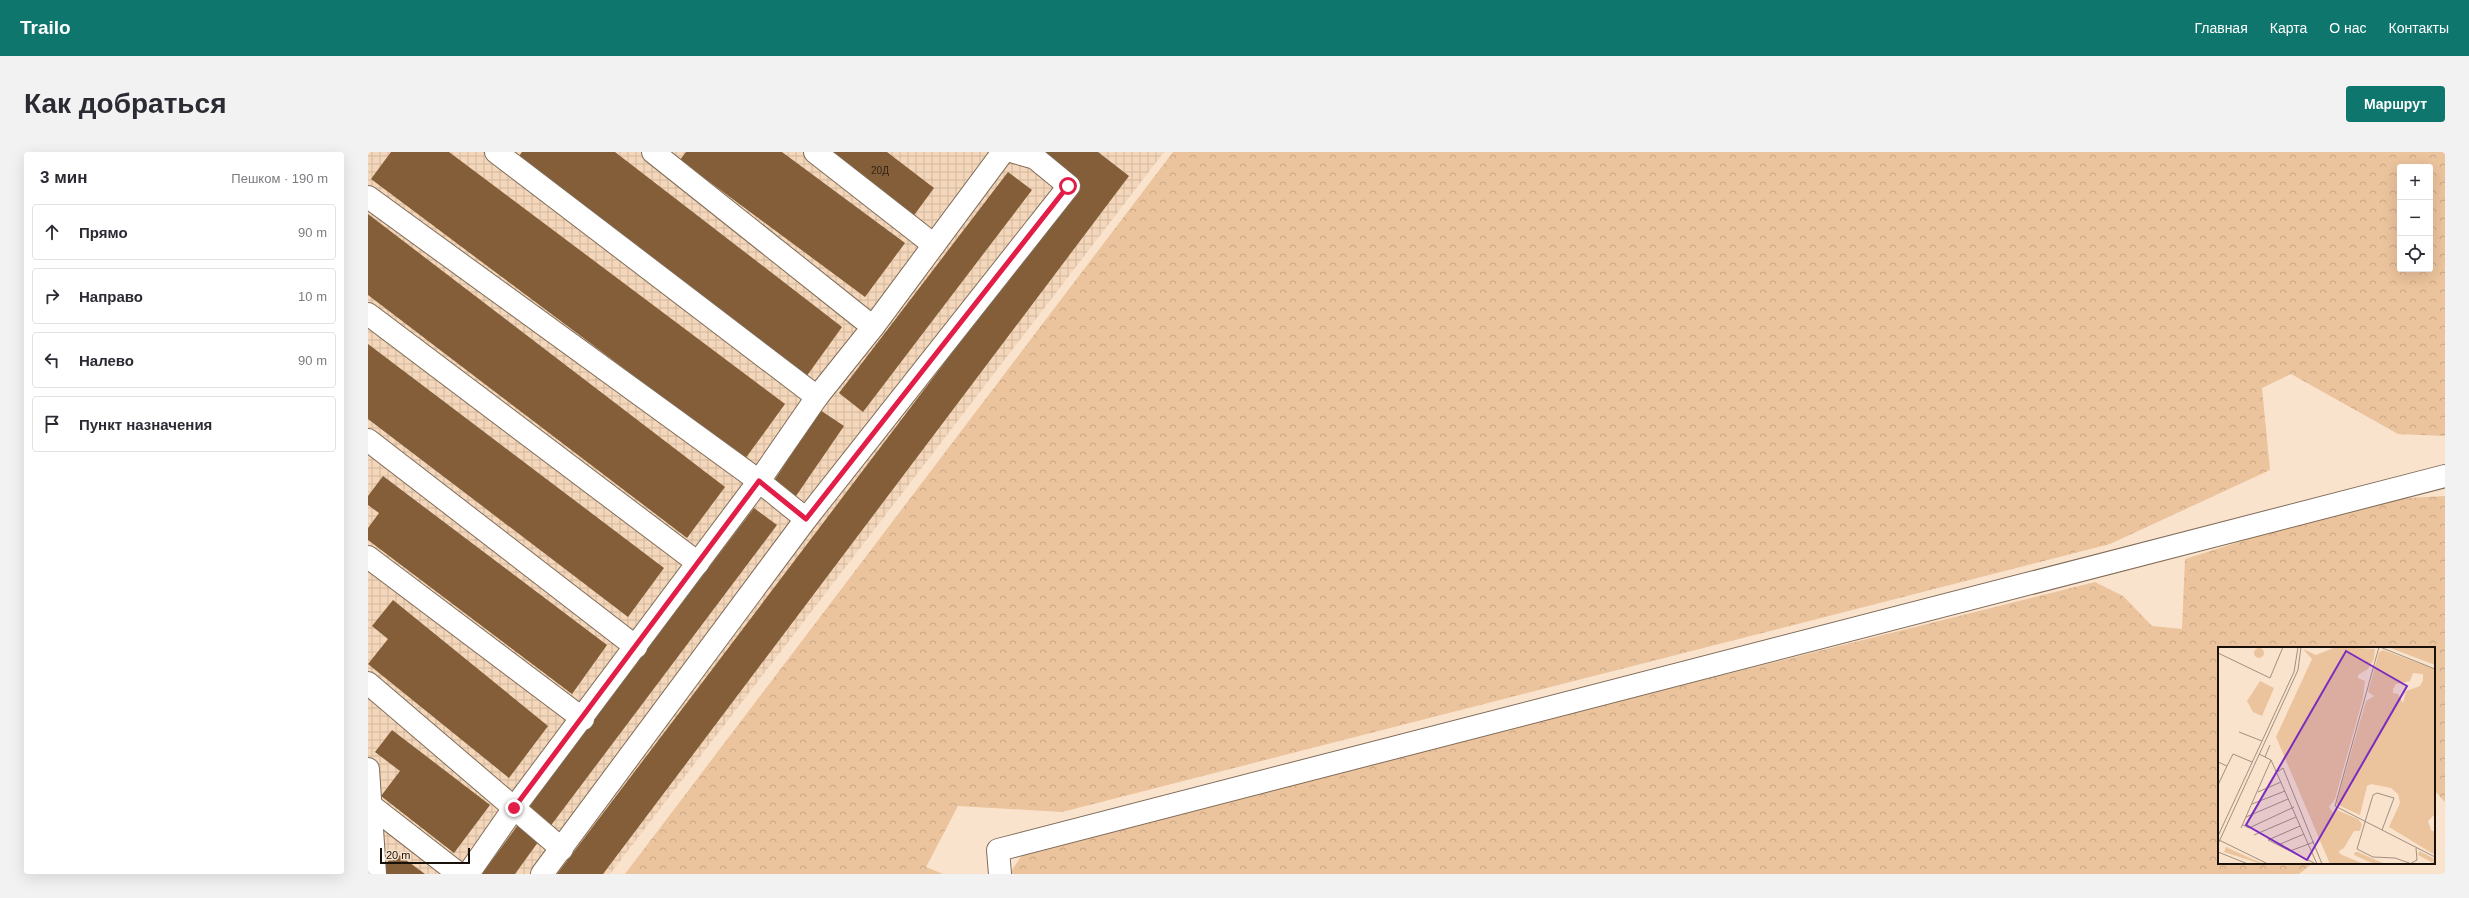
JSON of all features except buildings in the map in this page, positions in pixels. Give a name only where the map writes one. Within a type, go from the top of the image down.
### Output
[{"type":"lane","points":[[496,152],[817,397]]},
{"type":"lane","points":[[653,152],[873,327]]},
{"type":"lane","points":[[815,152],[934,245]]},
{"type":"lane","points":[[468,874],[514,808],[583,719],[759,481],[817,397],[873,327],[1003,152]]},
{"type":"lane","points":[[542,874],[806,519],[1068,186],[1035,158],[1014,152]]},
{"type":"lane","points":[[368,196],[759,481],[806,519]]},
{"type":"lane","points":[[368,314],[698,564]]},
{"type":"lane","points":[[368,440],[636,647]]},
{"type":"lane","points":[[1000,874],[998,850],[2445,476]]},
{"type":"lane","points":[[368,558],[583,719]]},
{"type":"lane","points":[[368,683],[562,849]]},
{"type":"lane","points":[[368,769],[375,874]]},
{"type":"lane","points":[[370,805],[459,874]]},
{"type":"shaded area","points":[[368,152],[1164,152],[610,874],[368,874]]},
{"type":"green space","points":[[1173,152],[2445,152],[2445,436],[2398,434],[2291,374],[2262,388],[2270,470],[2110,544],[1062,812],[958,806],[926,867],[943,874],[625,874]]},
{"type":"green space","points":[[2445,496],[2445,802],[2435,791],[2435,647],[2218,647],[2218,864],[2312,864],[2299,874],[1012,874],[1012,870],[1026,849],[2095,582],[2123,596],[2152,626],[2182,629],[2185,559],[2372,500]]},
{"type":"route","points":[[514,808],[583,719],[759,481],[806,519],[1068,186]]}]
